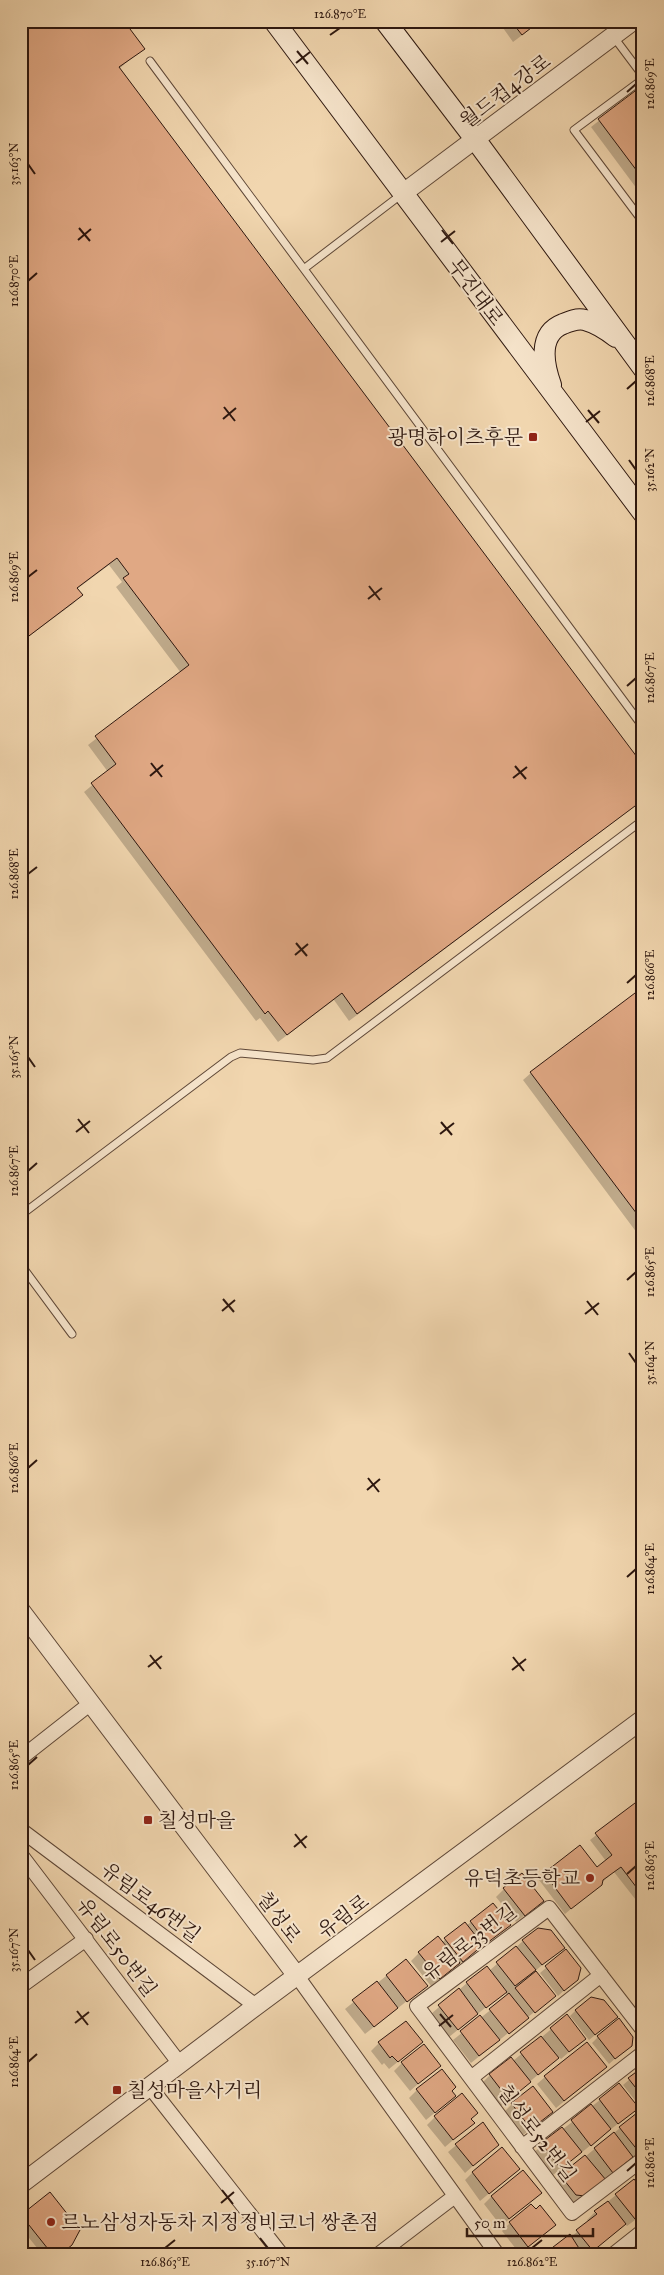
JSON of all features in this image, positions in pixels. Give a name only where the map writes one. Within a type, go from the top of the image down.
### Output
[{"type":"main road","name":"무진대로","points":[[274,21],[643,513]]},
{"type":"main road","points":[[385,21],[475,139],[643,368]]},
{"type":"main road","points":[[556,397],[545,362],[544,348],[548,335],[557,326],[571,320],[584,320],[597,325],[624,342]]},
{"type":"street","name":"월드컵4강로","points":[[402,194],[633,21]]},
{"type":"street","name":"칠성로","points":[[21,1611],[297,1976],[497,2254]]},
{"type":"street","points":[[21,1758],[91,1703]]},
{"type":"street","name":"유림로","points":[[21,2184],[256,2006],[643,1719]]},
{"type":"street","name":"유림로46번길","points":[[21,1830],[256,2006]]},
{"type":"street","name":"유림로50번길","points":[[21,1855],[180,2064]]},
{"type":"street","name":"유림로33번길","points":[[417,2006],[549,1908],[643,2030]]},
{"type":"street","points":[[21,1986],[86,1939]]},
{"type":"street","points":[[471,2078],[601,1976]]},
{"type":"street","name":"칠성로52번길","points":[[417,2006],[572,2213],[643,2159]]},
{"type":"street","points":[[522,2147],[643,2054]]},
{"type":"street","points":[[150,2087],[281,2254]]},
{"type":"street","points":[[379,2254],[455,2196]]},
{"type":"street","points":[[614,2254],[643,2232]]},
{"type":"lane","points":[[613,36],[643,77],[574,130],[643,222]]},
{"type":"lane","points":[[150,61],[643,727]]},
{"type":"lane","points":[[305,268],[402,194]]},
{"type":"lane","points":[[21,1215],[231,1057],[240,1053],[313,1060],[327,1058],[643,820]]},
{"type":"lane","points":[[21,1265],[72,1334]]},
{"type":"building","points":[[21,21],[124,21],[145,49],[119,67],[643,765],[643,800],[357,1014],[342,993],[287,1035],[268,1011],[265,1014],[91,783],[116,764],[95,736],[189,665],[123,578],[129,574],[117,558],[77,588],[83,595],[21,642]]},
{"type":"building","points":[[511,21],[540,21],[522,35]]},
{"type":"building","points":[[643,85],[643,179],[598,119]]},
{"type":"building","points":[[639,990],[643,994],[643,1222],[530,1072]]},
{"type":"building","points":[[643,1797],[643,1896],[621,1867],[603,1880],[602,1885],[571,1909],[544,1873],[580,1845],[597,1867],[612,1855],[595,1833]]},
{"type":"building","points":[[522,1873],[544,1901],[525,1916],[503,1888]]},
{"type":"building","points":[[493,1903],[511,1925],[487,1943],[470,1921]]},
{"type":"building","points":[[465,1922],[483,1945],[463,1962],[444,1938]]},
{"type":"building","points":[[538,1928],[551,1930],[565,1948],[542,1965],[522,1940]]},
{"type":"building","points":[[438,1936],[460,1963],[440,1979],[418,1952]]},
{"type":"building","points":[[516,1946],[536,1970],[515,1986],[496,1962]]},
{"type":"building","points":[[566,1949],[581,1968],[578,1980],[564,1991],[545,1966]]},
{"type":"building","points":[[406,1959],[428,1986],[407,2002],[386,1975]]},
{"type":"building","points":[[487,1966],[507,1992],[486,2008],[466,1982]]},
{"type":"building","points":[[536,1971],[556,1996],[535,2013],[515,1988]]},
{"type":"building","points":[[377,1981],[398,2008],[374,2027],[352,2000]]},
{"type":"building","points":[[459,1988],[478,2014],[458,2030],[438,2005]]},
{"type":"building","points":[[509,1993],[529,2018],[509,2034],[489,2009]]},
{"type":"building","points":[[591,1997],[604,2000],[618,2017],[595,2035],[575,2010]]},
{"type":"building","points":[[567,2014],[586,2039],[569,2052],[550,2028]]},
{"type":"building","points":[[480,2015],[500,2040],[479,2056],[460,2031]]},
{"type":"building","points":[[619,2018],[633,2037],[632,2046],[615,2059],[597,2036]]},
{"type":"building","points":[[406,2021],[423,2042],[398,2062],[392,2056],[390,2058],[378,2042]]},
{"type":"building","points":[[541,2036],[559,2058],[538,2075],[520,2052]]},
{"type":"building","points":[[587,2042],[607,2067],[564,2101],[544,2076]]},
{"type":"building","points":[[424,2044],[441,2066],[418,2084],[401,2062]]},
{"type":"building","points":[[511,2057],[531,2082],[509,2100],[489,2074]]},
{"type":"building","points":[[643,2067],[643,2097],[628,2078]]},
{"type":"building","points":[[442,2069],[456,2087],[452,2091],[456,2096],[435,2113],[416,2089]]},
{"type":"building","points":[[619,2083],[639,2108],[618,2124],[599,2099]]},
{"type":"building","points":[[533,2086],[553,2112],[531,2129],[511,2103]]},
{"type":"building","points":[[462,2093],[478,2113],[471,2119],[475,2123],[453,2140],[434,2116]]},
{"type":"building","points":[[591,2104],[611,2129],[591,2146],[571,2120]]},
{"type":"building","points":[[642,2109],[643,2149],[639,2152],[619,2127]]},
{"type":"building","points":[[483,2122],[499,2145],[473,2166],[455,2144]]},
{"type":"building","points":[[562,2127],[582,2152],[561,2169],[541,2143]]},
{"type":"building","points":[[614,2132],[633,2157],[613,2173],[594,2148]]},
{"type":"building","points":[[502,2147],[520,2169],[489,2194],[472,2172]]},
{"type":"building","points":[[585,2155],[606,2180],[585,2196],[576,2195],[560,2175]]},
{"type":"building","points":[[523,2170],[542,2193],[509,2219],[491,2196]]},
{"type":"building","points":[[634,2179],[638,2184],[643,2182],[643,2213],[635,2219],[615,2194]]},
{"type":"building","name":"르노삼성자동차 지정정비코너 쌍촌점","points":[[50,2192],[80,2230],[72,2245],[61,2254],[52,2254],[21,2215]]},
{"type":"building","points":[[608,2201],[626,2224],[593,2251],[576,2230],[597,2214],[594,2211]]},
{"type":"building","points":[[531,2204],[536,2209],[540,2205],[556,2225],[528,2247],[509,2222]]},
{"type":"building","points":[[570,2234],[582,2253],[544,2254]]},
{"type":"place","name":"광명하이츠후문","points":[[533,437]]},
{"type":"place","name":"칠성마을","points":[[148,1820]]},
{"type":"place","name":"유덕초등학교","points":[[590,1878]]},
{"type":"place","name":"칠성마을사거리","points":[[117,2090]]},
{"type":"place","name":"르노삼성자동차 지정정비코너 쌍촌점","points":[[51,2222]]}]
